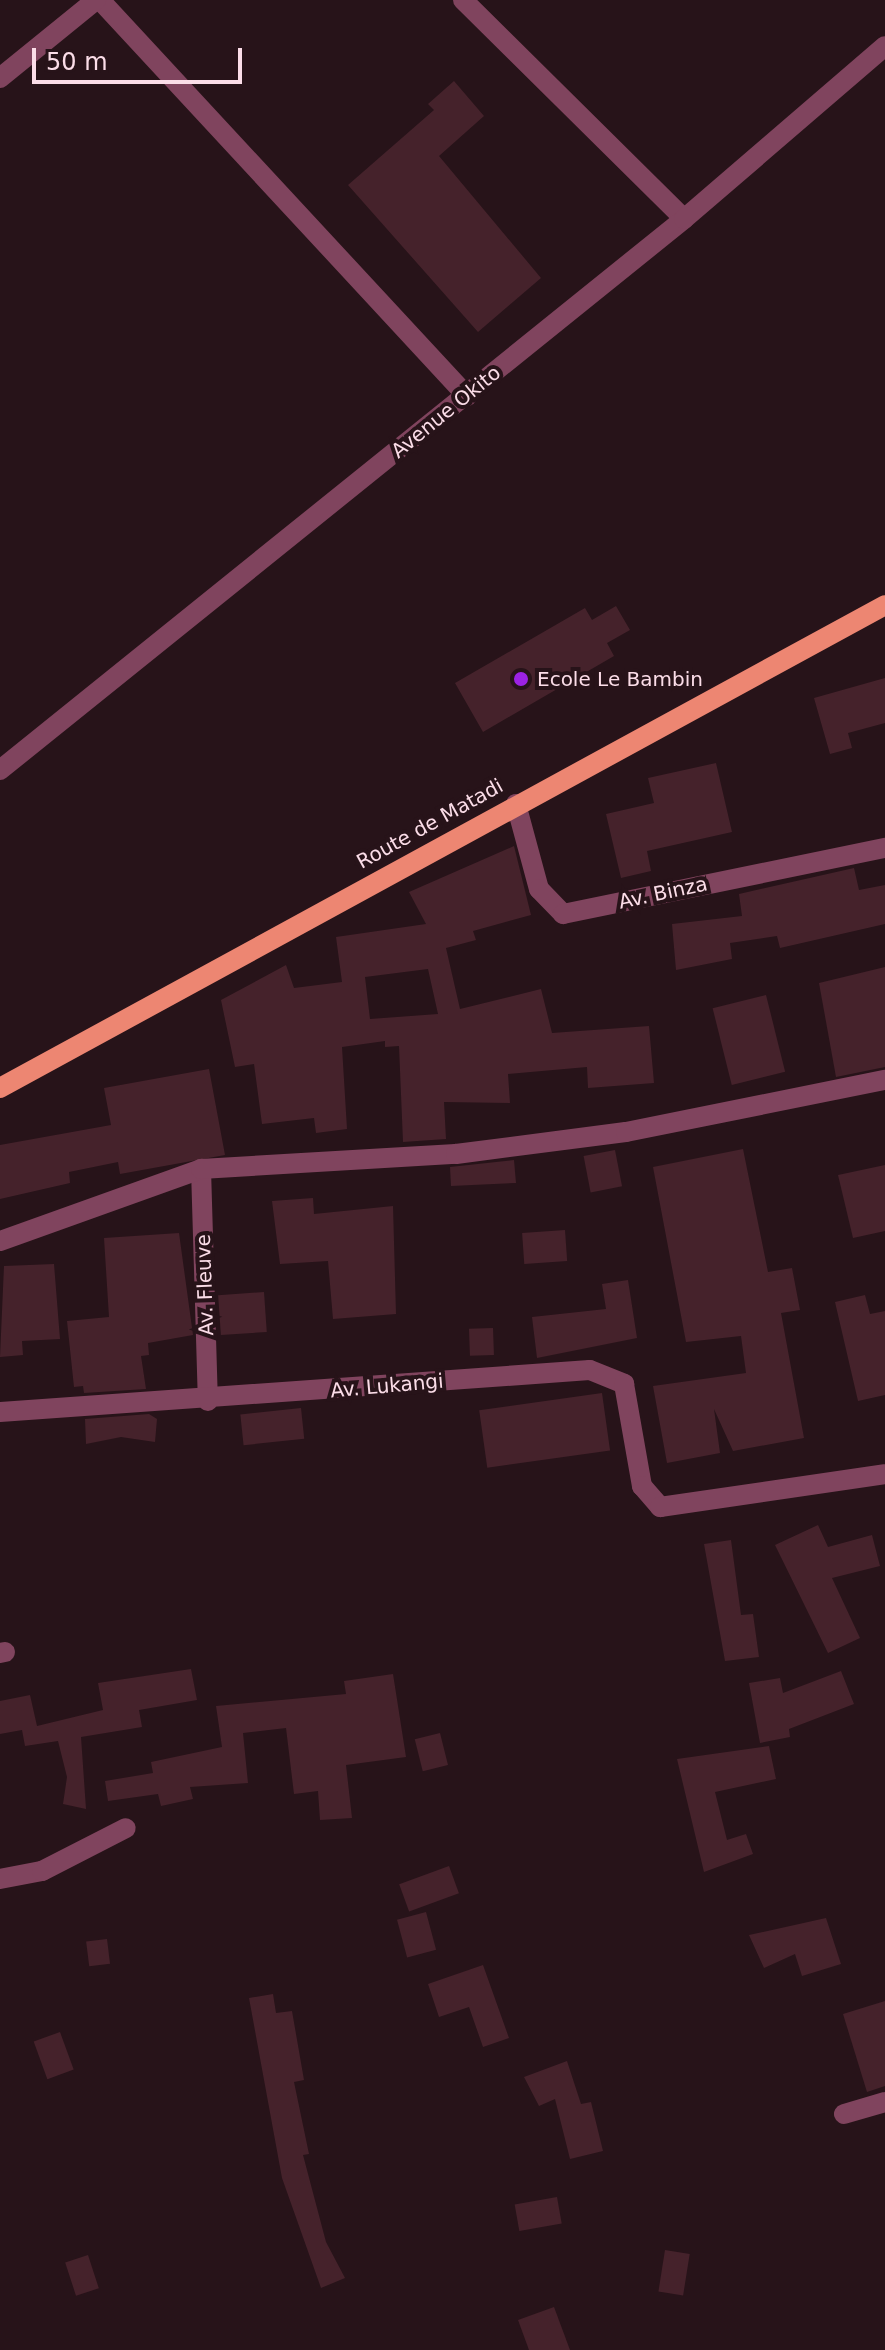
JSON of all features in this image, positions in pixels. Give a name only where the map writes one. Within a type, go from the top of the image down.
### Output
[{"type":"main road","name":"Route de Matadi","points":[[0,1088],[885,605]]},
{"type":"street","points":[[0,78],[98,0],[467,396]]},
{"type":"street","points":[[463,0],[684,219]]},
{"type":"street","name":"Avenue Okito","points":[[0,770],[684,219],[885,46]]},
{"type":"street","name":"Av. Binza","points":[[516,804],[539,889],[563,914],[885,848]]},
{"type":"street","points":[[0,1241],[201,1169],[456,1154],[626,1132],[885,1080]]},
{"type":"street","name":"Av. Fleuve","points":[[201,1169],[208,1401]]},
{"type":"street","name":"Av. Lukangi","points":[[0,1412],[208,1401],[590,1370],[615,1375],[629,1396],[647,1501],[672,1506],[885,1474]]},
{"type":"street","points":[[0,1879],[42,1871],[126,1828]]},
{"type":"street","points":[[844,2114],[885,2102]]},
{"type":"building","points":[[454,81],[484,116],[439,156],[541,278],[478,332],[348,185],[434,110],[428,104]]},
{"type":"building","points":[[616,606],[630,630],[607,643],[614,656],[483,732],[455,683],[585,608],[592,620]]},
{"type":"building","points":[[885,678],[885,723],[848,733],[852,748],[830,754],[814,698]]},
{"type":"building","points":[[716,763],[732,832],[647,851],[651,871],[621,878],[606,814],[654,803],[648,778]]},
{"type":"building","points":[[514,846],[531,915],[473,931],[476,940],[446,948],[460,1009],[541,989],[552,1033],[649,1026],[654,1083],[588,1088],[587,1067],[508,1074],[510,1103],[444,1102],[446,1139],[403,1142],[399,1046],[385,1047],[385,1041],[342,1047],[347,1129],[316,1133],[314,1118],[262,1124],[254,1064],[235,1067],[221,1000],[286,965],[294,988],[342,982],[336,937],[426,924],[409,892]],"holes":[[[428,969],[438,1014],[370,1019],[365,977]]]},
{"type":"building","points":[[854,868],[859,890],[885,885],[885,924],[780,948],[777,936],[730,943],[732,959],[676,970],[672,924],[742,916],[739,894]]},
{"type":"building","points":[[885,967],[885,1067],[836,1077],[819,983]]},
{"type":"building","points":[[766,995],[785,1072],[732,1085],[713,1008]]},
{"type":"building","points":[[209,1069],[225,1155],[120,1174],[118,1162],[69,1172],[70,1183],[0,1199],[0,1145],[111,1125],[104,1088]]},
{"type":"building","points":[[743,1149],[768,1272],[792,1268],[800,1310],[781,1313],[804,1438],[733,1451],[714,1409],[720,1453],[667,1463],[653,1386],[746,1373],[741,1336],[686,1342],[653,1167]]},
{"type":"building","points":[[615,1150],[622,1186],[591,1192],[584,1156]]},
{"type":"building","points":[[514,1160],[516,1183],[451,1186],[450,1167]]},
{"type":"building","points":[[885,1165],[885,1231],[853,1238],[838,1175]]},
{"type":"building","points":[[313,1198],[314,1214],[393,1206],[396,1314],[333,1319],[328,1261],[280,1264],[272,1201]]},
{"type":"building","points":[[565,1230],[567,1261],[524,1264],[522,1233]]},
{"type":"building","points":[[179,1233],[193,1335],[148,1343],[149,1355],[141,1356],[146,1389],[84,1393],[83,1386],[74,1387],[67,1321],[109,1317],[104,1238]]},
{"type":"building","points":[[54,1264],[60,1339],[22,1341],[23,1355],[0,1357],[4,1266]]},
{"type":"building","points":[[628,1280],[637,1338],[537,1358],[532,1317],[606,1309],[602,1284]]},
{"type":"building","points":[[264,1292],[267,1332],[221,1335],[218,1295]]},
{"type":"building","points":[[865,1295],[870,1314],[885,1311],[885,1395],[858,1401],[835,1302]]},
{"type":"building","points":[[493,1328],[494,1355],[470,1356],[469,1329]]},
{"type":"building","points":[[602,1393],[610,1450],[487,1468],[479,1410]]},
{"type":"building","points":[[301,1408],[304,1439],[244,1445],[240,1414]]},
{"type":"building","points":[[149,1414],[157,1419],[155,1442],[121,1437],[86,1444],[85,1419]]},
{"type":"building","points":[[818,1525],[828,1547],[872,1535],[880,1566],[832,1578],[860,1638],[828,1653],[775,1545]]},
{"type":"building","points":[[731,1540],[741,1615],[753,1614],[759,1657],[725,1661],[704,1544]]},
{"type":"building","points":[[191,1669],[197,1700],[139,1710],[142,1727],[81,1737],[86,1809],[63,1804],[67,1777],[58,1741],[25,1746],[22,1730],[0,1734],[0,1701],[30,1695],[37,1726],[103,1710],[98,1683]]},
{"type":"building","points":[[841,1671],[854,1704],[789,1729],[790,1737],[760,1743],[749,1683],[780,1678],[783,1693]]},
{"type":"building","points":[[393,1674],[406,1757],[346,1765],[352,1818],[320,1820],[318,1791],[294,1794],[286,1728],[243,1733],[248,1783],[190,1787],[193,1799],[161,1806],[158,1794],[108,1801],[105,1781],[153,1773],[151,1762],[222,1747],[216,1706],[346,1694],[344,1681]]},
{"type":"building","points":[[440,1733],[448,1765],[423,1771],[415,1739]]},
{"type":"building","points":[[769,1746],[776,1779],[715,1792],[727,1840],[746,1834],[753,1854],[704,1872],[677,1759]]},
{"type":"building","points":[[449,1866],[459,1893],[409,1911],[399,1884]]},
{"type":"building","points":[[426,1912],[436,1950],[407,1957],[397,1920]]},
{"type":"building","points":[[826,1918],[841,1964],[802,1976],[795,1954],[764,1968],[749,1935]]},
{"type":"building","points":[[107,1939],[110,1964],[89,1966],[86,1942]]},
{"type":"building","points":[[483,1965],[509,2038],[483,2047],[469,2007],[439,2017],[428,1984]]},
{"type":"building","points":[[273,1994],[276,2013],[292,2011],[304,2080],[294,2082],[309,2154],[303,2155],[326,2242],[345,2278],[321,2288],[282,2178],[249,1998]]},
{"type":"building","points":[[885,2001],[885,2086],[867,2092],[843,2014]]},
{"type":"building","points":[[60,2032],[74,2070],[47,2079],[34,2042]]},
{"type":"building","points":[[567,2061],[581,2104],[591,2102],[603,2151],[570,2159],[555,2099],[539,2106],[524,2077]]},
{"type":"building","points":[[557,2197],[562,2224],[519,2231],[515,2204]]},
{"type":"building","points":[[665,2250],[690,2254],[683,2295],[658,2291]]},
{"type":"building","points":[[88,2255],[99,2288],[76,2296],[65,2262]]},
{"type":"building","points":[[554,2307],[570,2350],[529,2350],[518,2320]]},
{"type":"place","name":"Ecole Le Bambin","points":[[521,679]]}]
